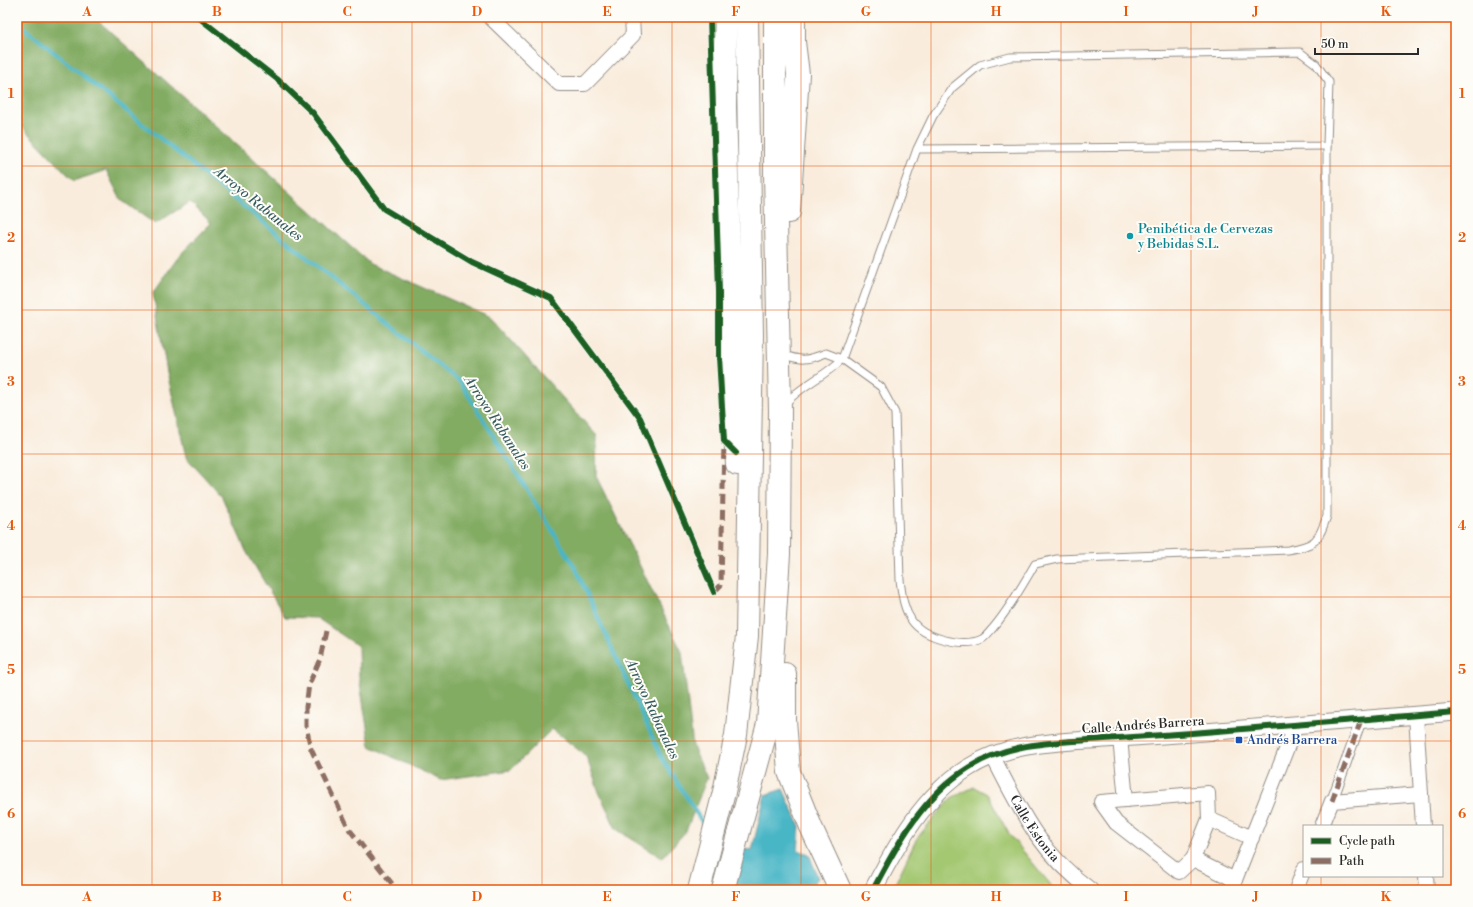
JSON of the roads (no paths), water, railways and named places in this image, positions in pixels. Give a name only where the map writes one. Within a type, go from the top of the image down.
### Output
[{"type":"main road","points":[[718,17],[719,47],[725,107]]},
{"type":"main road","points":[[726,17],[725,107],[734,420],[741,503],[747,636]]},
{"type":"main road","points":[[699,890],[724,792],[736,735],[747,636],[752,335],[746,17]]},
{"type":"main road","points":[[724,888],[768,724],[778,554],[780,410],[775,174],[775,17]]},
{"type":"main road","points":[[779,353],[798,74],[794,42],[794,17]]},
{"type":"main road","points":[[778,554],[785,656],[785,720],[789,772],[811,827],[840,890]]},
{"type":"street","points":[[490,17],[558,84],[585,84],[632,35],[632,17]]},
{"type":"street","points":[[798,74],[803,17]]},
{"type":"street","name":"Calle Andrés Barrera","points":[[873,890],[898,842],[920,812],[947,782],[969,767],[992,755],[1047,742],[1120,738],[1456,712]]},
{"type":"street","points":[[1416,715],[1423,825]]},
{"type":"street","points":[[1322,825],[1361,720]]},
{"type":"street","points":[[1193,859],[1233,885],[1296,725]]},
{"type":"street","name":"Calle Andrés Barrera","points":[[1120,738],[1126,800]]},
{"type":"street","name":"Calle Estonia","points":[[992,755],[1017,803],[1042,845],[1057,862],[1091,890]]},
{"type":"street","points":[[1208,793],[1209,819],[1193,859],[1179,872],[1116,823],[1101,802],[1208,793]]},
{"type":"street","points":[[1332,801],[1421,794]]},
{"type":"street","points":[[1209,819],[1252,838]]},
{"type":"street","name":"Calle Andrés Barrera","points":[[881,890],[884,868]]},
{"type":"street","points":[[1296,890],[1303,872]]},
{"type":"street","points":[[1426,877],[1427,890]]},
{"type":"lane","points":[[779,353],[796,359],[811,360],[826,353],[842,360],[881,387],[895,413],[900,580],[903,603],[912,622],[929,634],[946,641],[964,643],[983,639],[1014,602],[1035,564],[1057,559],[1288,550],[1308,547],[1320,536],[1327,516],[1328,503],[1326,146],[1329,82],[1316,64],[1300,52],[1010,57],[980,65],[952,88],[933,116],[917,149],[842,360],[833,369],[795,392],[780,410]]},
{"type":"lane","points":[[917,149],[1326,146]]},
{"type":"water","points":[[783,789],[800,826],[798,850],[809,854],[818,878],[811,887],[812,890],[734,890],[744,849],[752,850],[765,795]]},
{"type":"waterway","name":"Arroyo Rabanales","points":[[17,22],[460,382],[575,567],[662,758],[707,830]]},
{"type":"place","name":"Penibética de Cervezas y Bebidas S.L.","points":[[1130,236]]},
{"type":"place","name":"Andrés Barrera","points":[[1239,740]]}]
